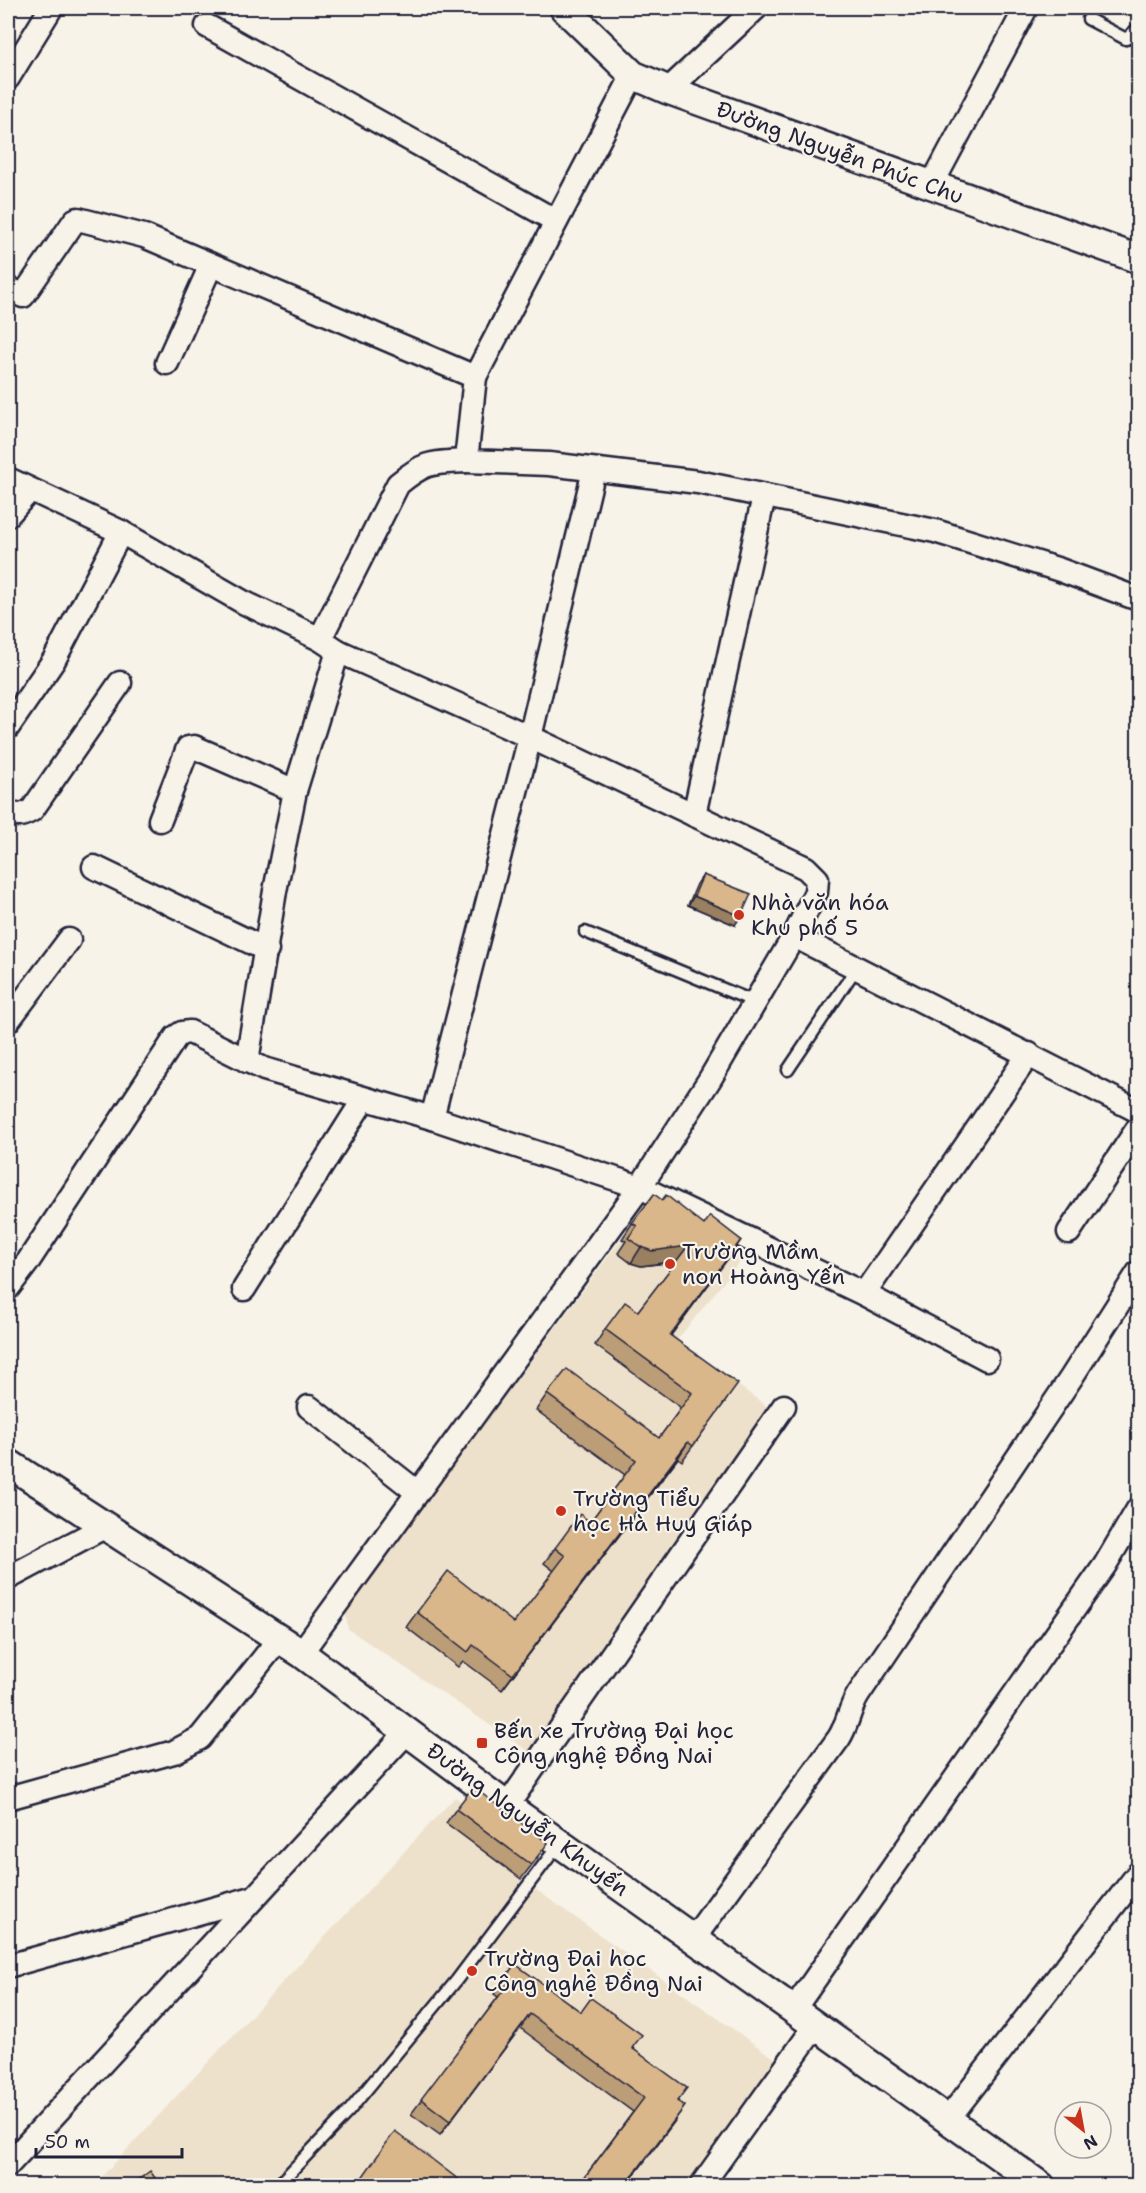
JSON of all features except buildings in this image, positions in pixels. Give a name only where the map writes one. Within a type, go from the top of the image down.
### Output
[{"type":"street","points":[[8,78],[51,8]]},
{"type":"street","name":"Đường Nguyễn Phúc Chu","points":[[564,8],[633,75],[668,90],[931,186],[1138,259]]},
{"type":"street","points":[[668,90],[756,8]]},
{"type":"street","points":[[931,186],[1026,8]]},
{"type":"street","points":[[207,26],[556,221]]},
{"type":"street","points":[[466,461],[475,377],[633,75]]},
{"type":"street","points":[[8,288],[23,296],[73,222],[78,219],[144,236],[475,377]]},
{"type":"street","points":[[167,363],[211,265]]},
{"type":"street","points":[[247,1061],[275,891],[295,791],[329,645],[398,484],[418,468],[434,462],[466,461],[549,464],[698,482],[935,531],[1059,570],[1138,599]]},
{"type":"street","points":[[432,1118],[530,737],[594,470]]},
{"type":"street","points":[[8,479],[121,532],[243,602],[329,645],[806,868],[817,879],[816,892],[794,936],[710,1079],[640,1187],[417,1492],[290,1646],[200,1738],[174,1752],[8,1798]]},
{"type":"street","points":[[8,515],[30,490]]},
{"type":"street","points":[[694,815],[764,496]]},
{"type":"street","points":[[8,727],[54,660],[121,532]]},
{"type":"street","points":[[8,811],[15,816],[32,810],[120,683]]},
{"type":"street","points":[[160,820],[188,748],[194,747],[295,791]]},
{"type":"street","points":[[94,867],[267,950]]},
{"type":"street","points":[[794,936],[1138,1111]]},
{"type":"street","points":[[8,1021],[69,940]]},
{"type":"street","points":[[8,1288],[33,1254],[176,1037],[190,1032],[264,1069],[293,1079],[432,1118],[640,1187],[864,1294],[987,1359]]},
{"type":"street","points":[[864,1294],[1029,1054]]},
{"type":"street","points":[[244,1289],[364,1099]]},
{"type":"street","points":[[1069,1233],[1138,1128]]},
{"type":"street","points":[[694,1938],[839,1738],[847,1726],[850,1708],[858,1695],[1071,1378],[1138,1273]]},
{"type":"street","points":[[507,1806],[784,1406]]},
{"type":"street","points":[[309,1407],[417,1492]]},
{"type":"street","name":"Đường Nguyễn Khuyến","points":[[8,1463],[290,1646],[507,1806],[1041,2186]]},
{"type":"street","points":[[794,2009],[1105,1564],[1138,1509]]},
{"type":"street","points":[[8,1578],[104,1527]]},
{"type":"street","points":[[8,2165],[407,1732]]},
{"type":"street","points":[[948,2119],[1138,1874]]},
{"type":"street","points":[[8,1966],[254,1898]]},
{"type":"street","points":[[712,2181],[816,2025]]},
{"type":"lane","points":[[1088,19],[1126,39],[1138,28]]},
{"type":"lane","points":[[585,932],[755,1002]]},
{"type":"lane","points":[[788,1070],[857,967]]},
{"type":"lane","points":[[277,2186],[363,2094],[456,1981],[560,1842]]},
{"type":"shaded area","name":"Trường Tiểu học Hà Huy Giáp","points":[[650,1200],[751,1248],[677,1340],[773,1411],[531,1753],[348,1629],[345,1611]]},
{"type":"shaded area","name":"Trường Đại học Công nghệ Đồng Nai","points":[[455,1797],[538,1857],[521,1879],[781,2063],[692,2185],[93,2186]]},
{"type":"place","name":"Nhà văn hóa Khu phố 5","points":[[739,915]]},
{"type":"place","name":"Trường Mầm non Hoàng Yến","points":[[670,1264]]},
{"type":"place","name":"Trường Tiểu học Hà Huy Giáp","points":[[561,1511]]},
{"type":"place","name":"Bến xe Trường Đại học Công nghệ Đồng Nai","points":[[482,1743]]},
{"type":"place","name":"Trường Đại học Công nghệ Đồng Nai","points":[[472,1971]]}]
